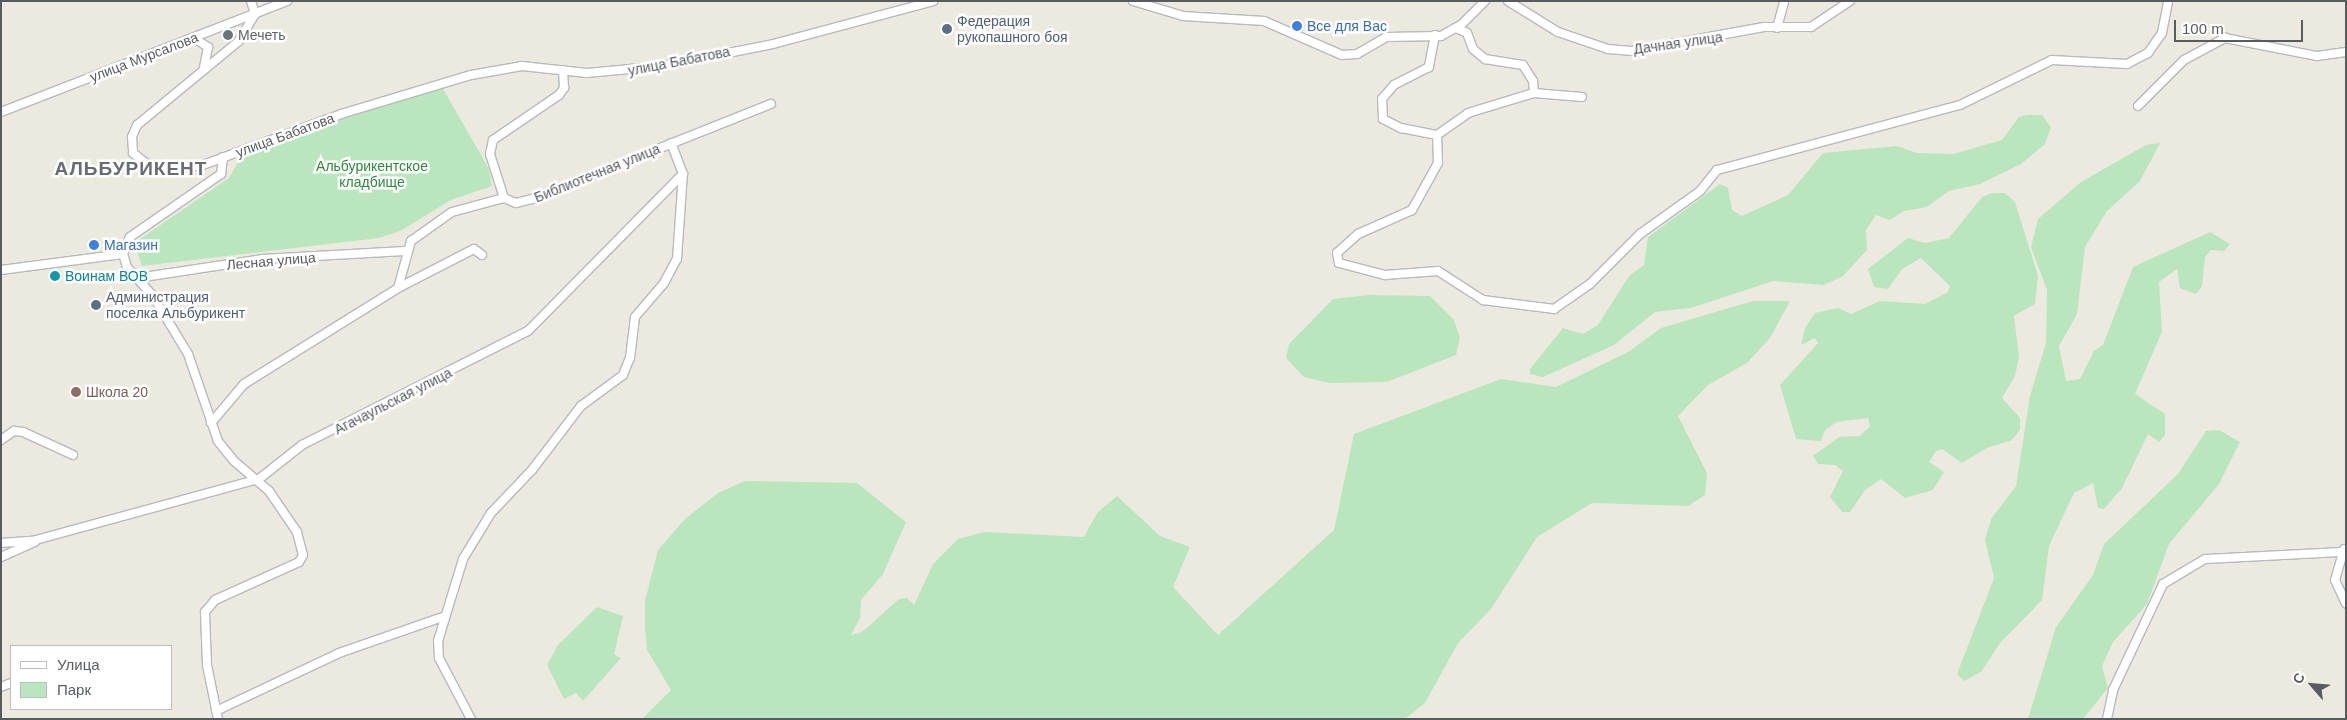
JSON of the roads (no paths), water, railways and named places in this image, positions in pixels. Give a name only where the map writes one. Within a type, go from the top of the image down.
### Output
[{"type":"street","points":[[250,1],[256,14]]},
{"type":"street","name":"улица Мурсалова","points":[[1,112],[287,1]]},
{"type":"street","name":"улица Бабатова","points":[[256,14],[239,42],[137,125],[132,145],[138,158],[166,170],[223,158],[342,114],[471,75],[522,66],[587,73],[662,66],[773,44],[932,1]]},
{"type":"street","points":[[1132,1],[1192,18],[1264,21],[1342,55],[1357,54],[1387,38],[1435,35],[1456,28],[1485,1]]},
{"type":"street","name":"Дачная улица","points":[[1508,1],[1542,26],[1608,49],[1648,49],[1661,42],[1777,28],[1811,27],[1850,1]]},
{"type":"street","points":[[1777,28],[1784,1]]},
{"type":"street","points":[[1437,135],[1438,164],[1412,210],[1358,234],[1337,253],[1339,263],[1384,275],[1438,271],[1483,300],[1554,309],[1596,280],[1640,234],[1700,191],[1717,170],[1960,104],[2052,60],[2127,64],[2148,53],[2162,33],[2168,1]]},
{"type":"street","points":[[1456,28],[1467,33],[1473,49],[1485,59],[1523,65],[1533,81],[1534,93]]},
{"type":"street","points":[[1435,35],[1429,68],[1394,85],[1382,99],[1383,119],[1401,128],[1437,135],[1468,113],[1534,93],[1582,97]]},
{"type":"street","points":[[194,38],[208,47],[204,69]]},
{"type":"street","points":[[2138,106],[2184,60],[2225,38],[2317,56],[2346,52]]},
{"type":"street","points":[[504,198],[490,154],[493,140],[559,95],[564,88],[562,70]]},
{"type":"street","name":"Библиотечная улица","points":[[398,288],[405,251],[420,232],[452,212],[504,198],[516,203],[532,199],[771,104]]},
{"type":"street","points":[[471,719],[439,658],[438,641],[463,559],[482,525],[546,454],[581,406],[623,375],[630,358],[635,316],[664,283],[677,258],[683,174],[671,143]]},
{"type":"street","points":[[223,158],[221,174],[135,233],[123,254],[127,267],[138,278],[188,354],[211,423],[228,454],[259,479],[297,532],[303,555],[299,562],[215,600],[205,612],[217,715],[340,653],[445,616]]},
{"type":"street","name":"Агачаульская улица","points":[[1,543],[48,535],[259,479],[302,445],[528,331],[683,174]]},
{"type":"street","points":[[211,423],[244,384],[398,288],[474,249],[482,255]]},
{"type":"street","name":"Лесная улица","points":[[138,278],[262,259],[405,251]]},
{"type":"street","points":[[1,270],[123,254]]},
{"type":"street","points":[[1,440],[14,431],[23,432],[73,455]]},
{"type":"street","name":"Агачаульская улица","points":[[1,557],[48,535]]},
{"type":"street","points":[[2107,719],[2113,690],[2163,584],[2205,559],[2344,550],[2336,580],[2339,596],[2346,604]]},
{"type":"place","name":"Все для Вас","points":[[1297,26]]},
{"type":"place","name":"Федерация рукопашного боя","points":[[947,29]]},
{"type":"place","name":"Мечеть","points":[[228,35]]},
{"type":"place","name":"Магазин","points":[[94,245]]},
{"type":"place","name":"Воинам ВОВ","points":[[55,276]]},
{"type":"place","name":"Администрация поселка Альбурикент","points":[[96,305]]},
{"type":"place","name":"Школа 20","points":[[76,392]]},
{"type":"district","name":"АЛЬБУРИКЕНТ","points":[[131,169]]},
{"type":"park label","name":"Альбурикентское кладбище","points":[[372,174]]}]
